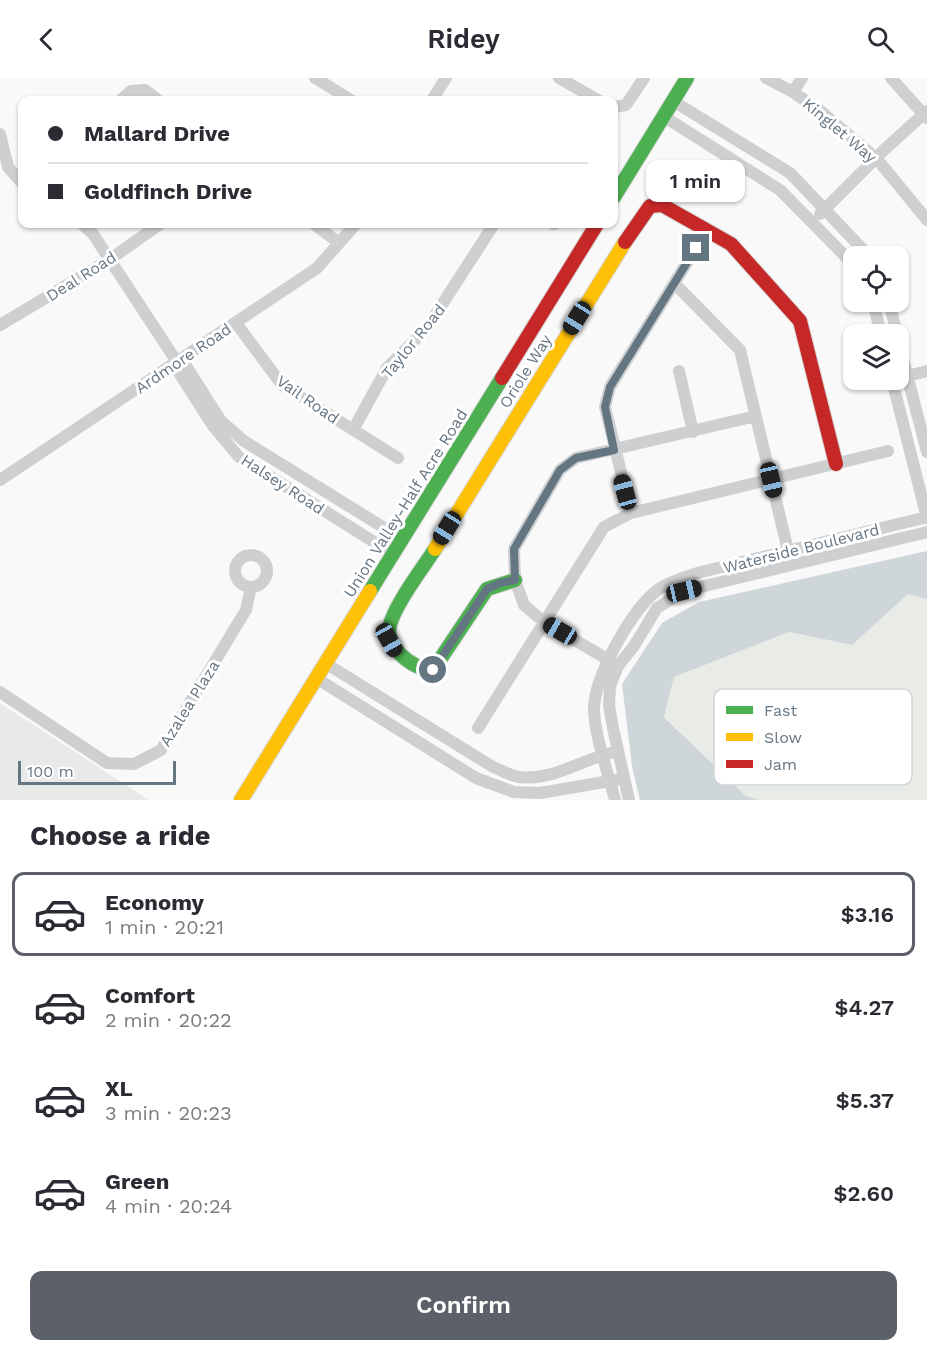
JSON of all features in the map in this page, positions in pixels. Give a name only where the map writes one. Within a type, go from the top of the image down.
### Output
[{"type":"street","points":[[315,78],[344,96]]},
{"type":"street","points":[[435,96],[446,78]]},
{"type":"street","points":[[559,78],[591,96]]},
{"type":"street","points":[[618,106],[627,105],[644,78]]},
{"type":"street","points":[[618,190],[687,78]]},
{"type":"street","name":"Kinglet Way","points":[[766,78],[794,92],[877,159],[927,220]]},
{"type":"street","points":[[794,92],[802,78]]},
{"type":"street","points":[[813,222],[926,114],[891,78]]},
{"type":"street","points":[[125,96],[131,91],[145,90],[153,96]]},
{"type":"street","points":[[673,101],[790,173],[860,246]]},
{"type":"street","points":[[663,116],[780,189],[843,253]]},
{"type":"street","points":[[0,134],[4,167],[18,179]]},
{"type":"street","points":[[716,149],[727,135]]},
{"type":"street","name":"Oriole Way","points":[[515,580],[487,589],[433,670],[426,670],[409,662],[395,651],[389,640],[388,627],[641,216],[650,206],[662,205],[731,244],[800,321],[836,464]]},
{"type":"street","name":"Halsey Road","points":[[86,228],[93,234],[177,362],[186,366],[221,421],[244,441],[402,538]]},
{"type":"street","name":"Deal Road","points":[[0,325],[109,260],[154,228]]},
{"type":"street","points":[[319,228],[339,243]]},
{"type":"street","name":"Ardmore Road","points":[[0,480],[317,268],[352,228]]},
{"type":"street","name":"Taylor Road","points":[[353,430],[387,368],[427,328],[491,228]]},
{"type":"street","name":"Union Valley-Half Acre Road","points":[[241,800],[595,228]]},
{"type":"street","points":[[631,513],[605,407],[610,387],[707,230]]},
{"type":"street","points":[[675,284],[740,350],[792,566]]},
{"type":"street","name":"Vail Road","points":[[236,323],[282,385],[398,458]]},
{"type":"street","name":"Halsey Road","points":[[177,362],[176,368],[213,426],[239,457],[393,554]]},
{"type":"street","points":[[679,371],[693,432]]},
{"type":"street","points":[[909,376],[927,372]]},
{"type":"street","points":[[899,390],[927,517]]},
{"type":"street","points":[[902,390],[927,452]]},
{"type":"street","points":[[613,663],[544,622],[524,605],[515,580],[514,549],[560,470],[576,458],[756,416]]},
{"type":"street","points":[[478,728],[604,527],[631,513],[888,451]]},
{"type":"street","points":[[324,511],[323,501],[331,495]]},
{"type":"street","name":"Waterside Boulevard","points":[[615,800],[594,709],[597,685],[613,663],[643,604],[658,590],[674,580],[697,573],[927,517]]},
{"type":"street","name":"Waterside Boulevard","points":[[629,800],[609,705],[613,663],[634,646],[657,608],[684,591],[927,532]]},
{"type":"street","name":"Azalea Plaza","points":[[0,692],[107,763],[134,764],[161,750],[246,610],[251,587]]},
{"type":"street","points":[[326,663],[493,767],[518,777],[536,777],[567,769],[618,751]]},
{"type":"street","points":[[316,678],[476,778],[514,792],[540,793],[624,778]]},
{"type":"shaded area","points":[[927,551],[927,599],[908,594],[852,645],[789,632],[674,677],[664,717],[714,765],[714,785],[735,785],[746,796],[759,800],[640,800],[632,766],[622,684],[662,623],[699,602]]},
{"type":"shaded area","points":[[909,593],[927,599],[927,800],[759,800],[746,797],[734,785],[912,785],[912,689],[714,689],[714,765],[664,716],[674,677],[789,632],[852,645]]},
{"type":"shaded area","points":[[0,703],[149,800],[0,800]]},
{"type":"traffic: fast","points":[[618,190],[687,78]]},
{"type":"traffic: fast","points":[[370,591],[502,378]]},
{"type":"traffic: fast","points":[[435,549],[401,600],[389,630],[391,640],[398,651],[419,667],[433,670],[487,589],[515,580]]},
{"type":"traffic: slow","points":[[435,549],[625,242]]},
{"type":"traffic: slow","points":[[241,800],[370,591]]},
{"type":"traffic: jam","points":[[625,242],[650,206],[662,205],[731,244],[800,321],[836,464]]},
{"type":"traffic: jam","points":[[502,378],[595,228]]},
{"type":"route","points":[[433,670],[487,589],[515,580],[514,549],[560,470],[576,458],[614,450],[605,407],[610,387],[696,248]]}]
